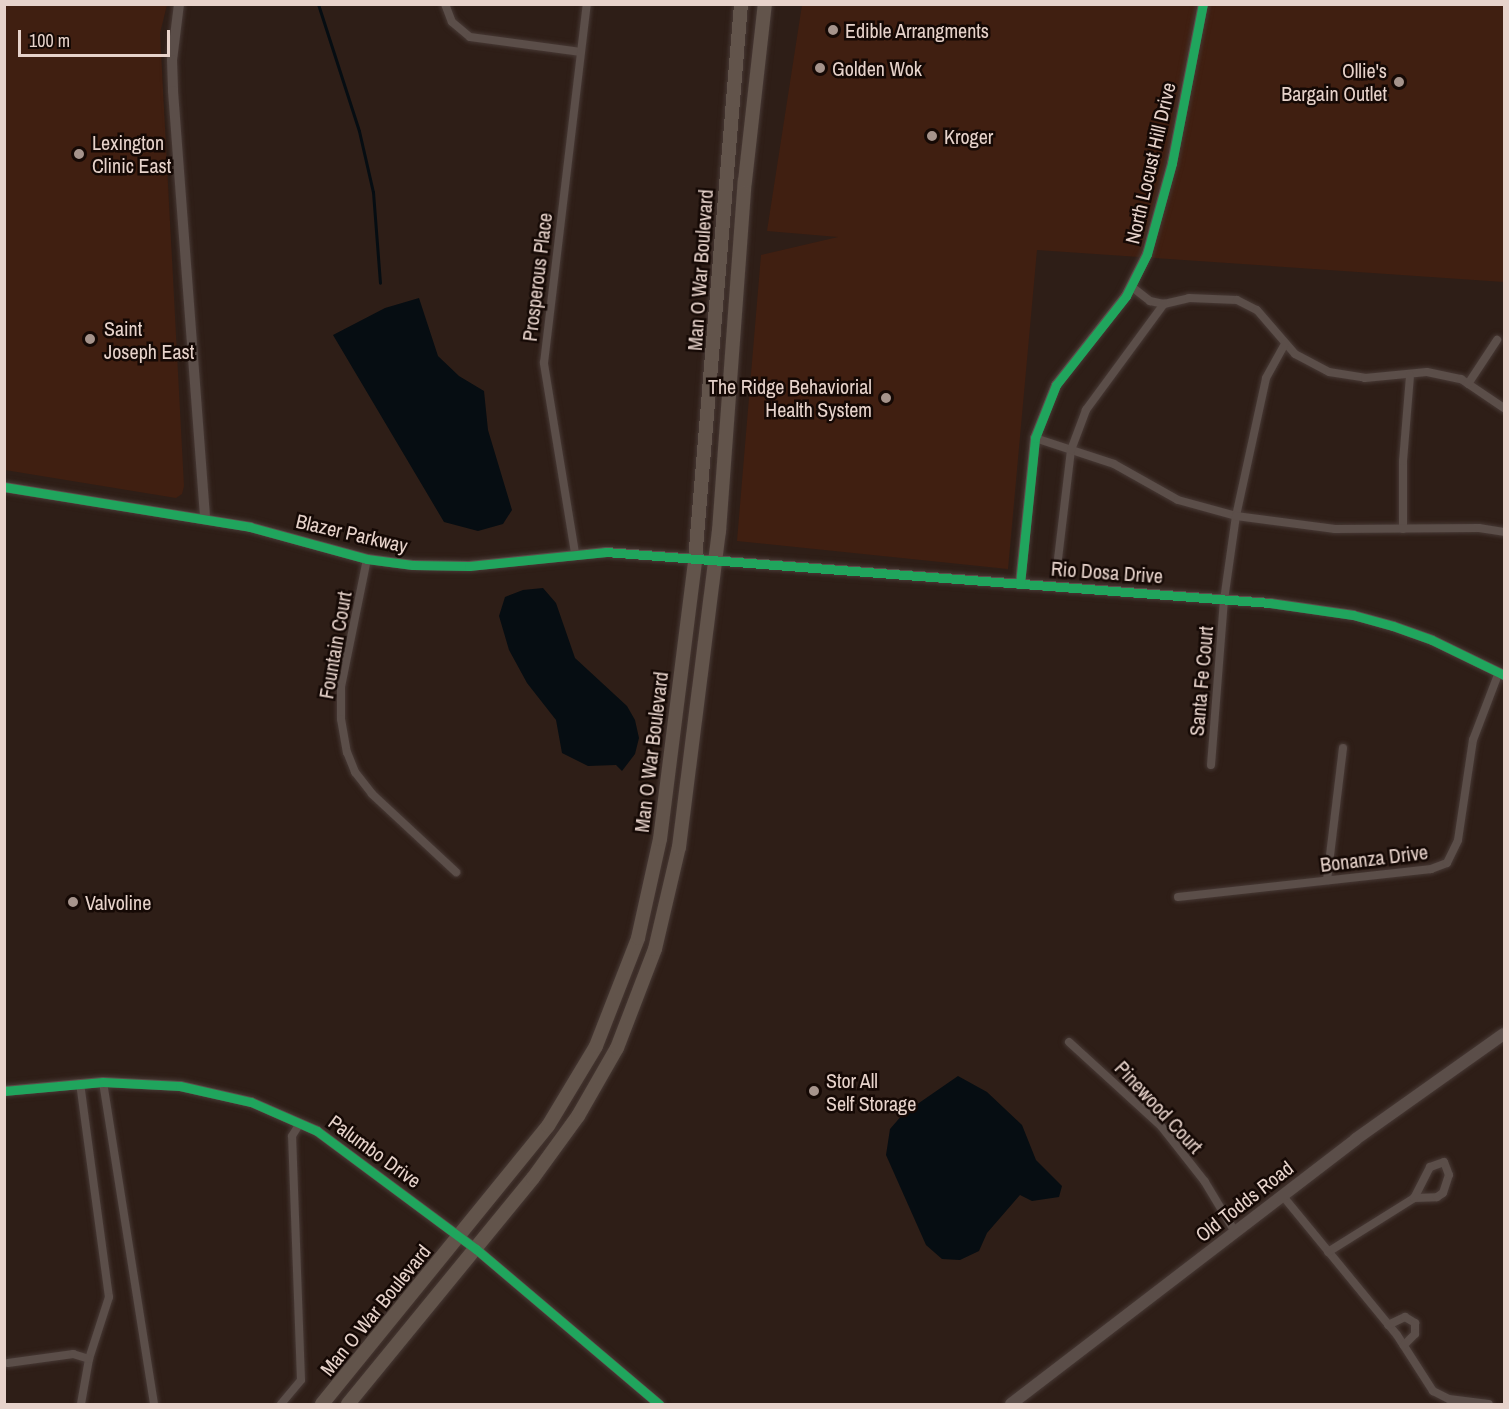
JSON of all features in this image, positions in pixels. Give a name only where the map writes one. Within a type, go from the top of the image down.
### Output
[{"type":"main road","name":"Man O War Boulevard","points":[[322,1404],[531,1149],[574,1086],[596,1046],[628,968],[647,904],[660,839],[694,560],[741,4]]},
{"type":"main road","name":"Man O War Boulevard","points":[[348,1404],[476,1249],[578,1116],[617,1048],[644,986],[664,921],[679,847],[715,561],[746,171],[765,4]]},
{"type":"main road","name":"Old Todds Road","points":[[1011,1404],[1282,1195],[1504,1034]]},
{"type":"street","points":[[179,4],[172,60],[173,91],[205,519]]},
{"type":"street","points":[[445,4],[452,22],[470,37],[581,52]]},
{"type":"street","name":"Prosperous Place","points":[[575,553],[544,363],[586,4]]},
{"type":"street","name":"North Locust Hill Drive","points":[[1020,584],[1035,438],[1056,385],[1132,287],[1156,230],[1203,4]]},
{"type":"street","points":[[1132,287],[1150,301],[1164,304],[1189,297],[1237,300],[1257,310],[1295,354],[1329,372],[1365,378],[1427,372],[1461,379],[1504,408]]},
{"type":"street","points":[[1058,559],[1071,450],[1086,410],[1164,304]]},
{"type":"street","points":[[1468,384],[1497,340]]},
{"type":"street","name":"Santa Fe Court","points":[[1211,765],[1224,600],[1236,516],[1266,378],[1285,344]]},
{"type":"street","points":[[1403,529],[1403,461],[1410,375]]},
{"type":"street","points":[[1035,438],[1114,464],[1178,500],[1236,516],[1335,530],[1479,528],[1504,531]]},
{"type":"street","name":"Blazer Parkway","points":[[4,487],[205,519],[367,559],[452,567],[575,553],[694,560]]},
{"type":"street","name":"Fountain Court","points":[[367,559],[341,687],[340,720],[346,752],[369,790],[456,872]]},
{"type":"street","name":"Rio Dosa Drive","points":[[694,560],[1224,600],[1353,615],[1432,640],[1502,673]]},
{"type":"street","name":"Bonanza Drive","points":[[1178,897],[1431,869],[1447,863],[1453,856],[1473,740],[1502,673]]},
{"type":"street","points":[[1327,880],[1343,748]]},
{"type":"street","name":"Pinewood Court","points":[[1069,1042],[1161,1126],[1205,1182],[1235,1232]]},
{"type":"street","points":[[103,1082],[154,1404]]},
{"type":"street","name":"Palumbo Drive","points":[[4,1091],[103,1082],[202,1089],[251,1102],[300,1123],[331,1139],[476,1249],[659,1404]]},
{"type":"street","points":[[80,1083],[109,1297],[89,1359],[81,1404]]},
{"type":"street","points":[[281,1404],[301,1380],[292,1136],[300,1123]]},
{"type":"street","points":[[1328,1252],[1414,1198],[1437,1197],[1443,1193],[1449,1175],[1444,1162],[1430,1167],[1414,1198]]},
{"type":"street","points":[[1282,1195],[1404,1345],[1433,1391],[1449,1399],[1489,1404]]},
{"type":"street","points":[[1388,1325],[1405,1317],[1415,1323],[1415,1334],[1404,1345]]},
{"type":"street","points":[[8,1363],[73,1354],[89,1359]]},
{"type":"shaded area","name":"Saint Joseph East","points":[[4,5],[167,5],[160,33],[184,486],[182,494],[176,498],[5,470]]},
{"type":"shaded area","points":[[802,5],[1504,5],[1504,282],[1037,250],[1008,569],[737,541],[761,255],[838,237],[767,231]]},
{"type":"shaded area","points":[[419,298],[438,356],[459,376],[484,391],[488,430],[512,510],[503,524],[478,531],[444,522],[333,335],[385,308]]},
{"type":"shaded area","points":[[543,588],[556,603],[575,658],[627,706],[635,720],[639,738],[635,754],[622,771],[616,765],[588,766],[562,753],[556,720],[527,683],[509,650],[499,616],[505,597],[523,590]]},
{"type":"shaded area","points":[[958,1076],[987,1092],[1022,1125],[1036,1160],[1062,1186],[1059,1197],[1032,1201],[1020,1195],[987,1233],[979,1251],[960,1260],[942,1259],[926,1245],[886,1155],[890,1129],[903,1114]]},
{"type":"waterway","points":[[318,4],[359,131],[373,192],[380,283]]},
{"type":"cycle path","points":[[1020,584],[1035,438],[1056,385],[1126,296],[1147,254],[1172,163],[1203,4]]},
{"type":"cycle path","points":[[4,487],[250,527],[367,559],[413,565],[469,566],[606,552],[1270,603],[1353,615],[1393,626],[1432,640],[1504,675]]},
{"type":"cycle path","points":[[4,1091],[103,1082],[180,1086],[251,1102],[317,1131],[476,1249],[659,1404]]},
{"type":"place","name":"Edible Arrangments","points":[[833,30]]},
{"type":"place","name":"Golden Wok","points":[[820,68]]},
{"type":"place","name":"Ollie's Bargain Outlet","points":[[1399,82]]},
{"type":"place","name":"Kroger","points":[[932,136]]},
{"type":"place","name":"Lexington Clinic East","points":[[79,154]]},
{"type":"place","name":"Saint Joseph East","points":[[90,339]]},
{"type":"place","name":"The Ridge Behaviorial Health System","points":[[886,398]]},
{"type":"place","name":"Valvoline","points":[[73,902]]},
{"type":"place","name":"Stor All Self Storage","points":[[814,1091]]}]
